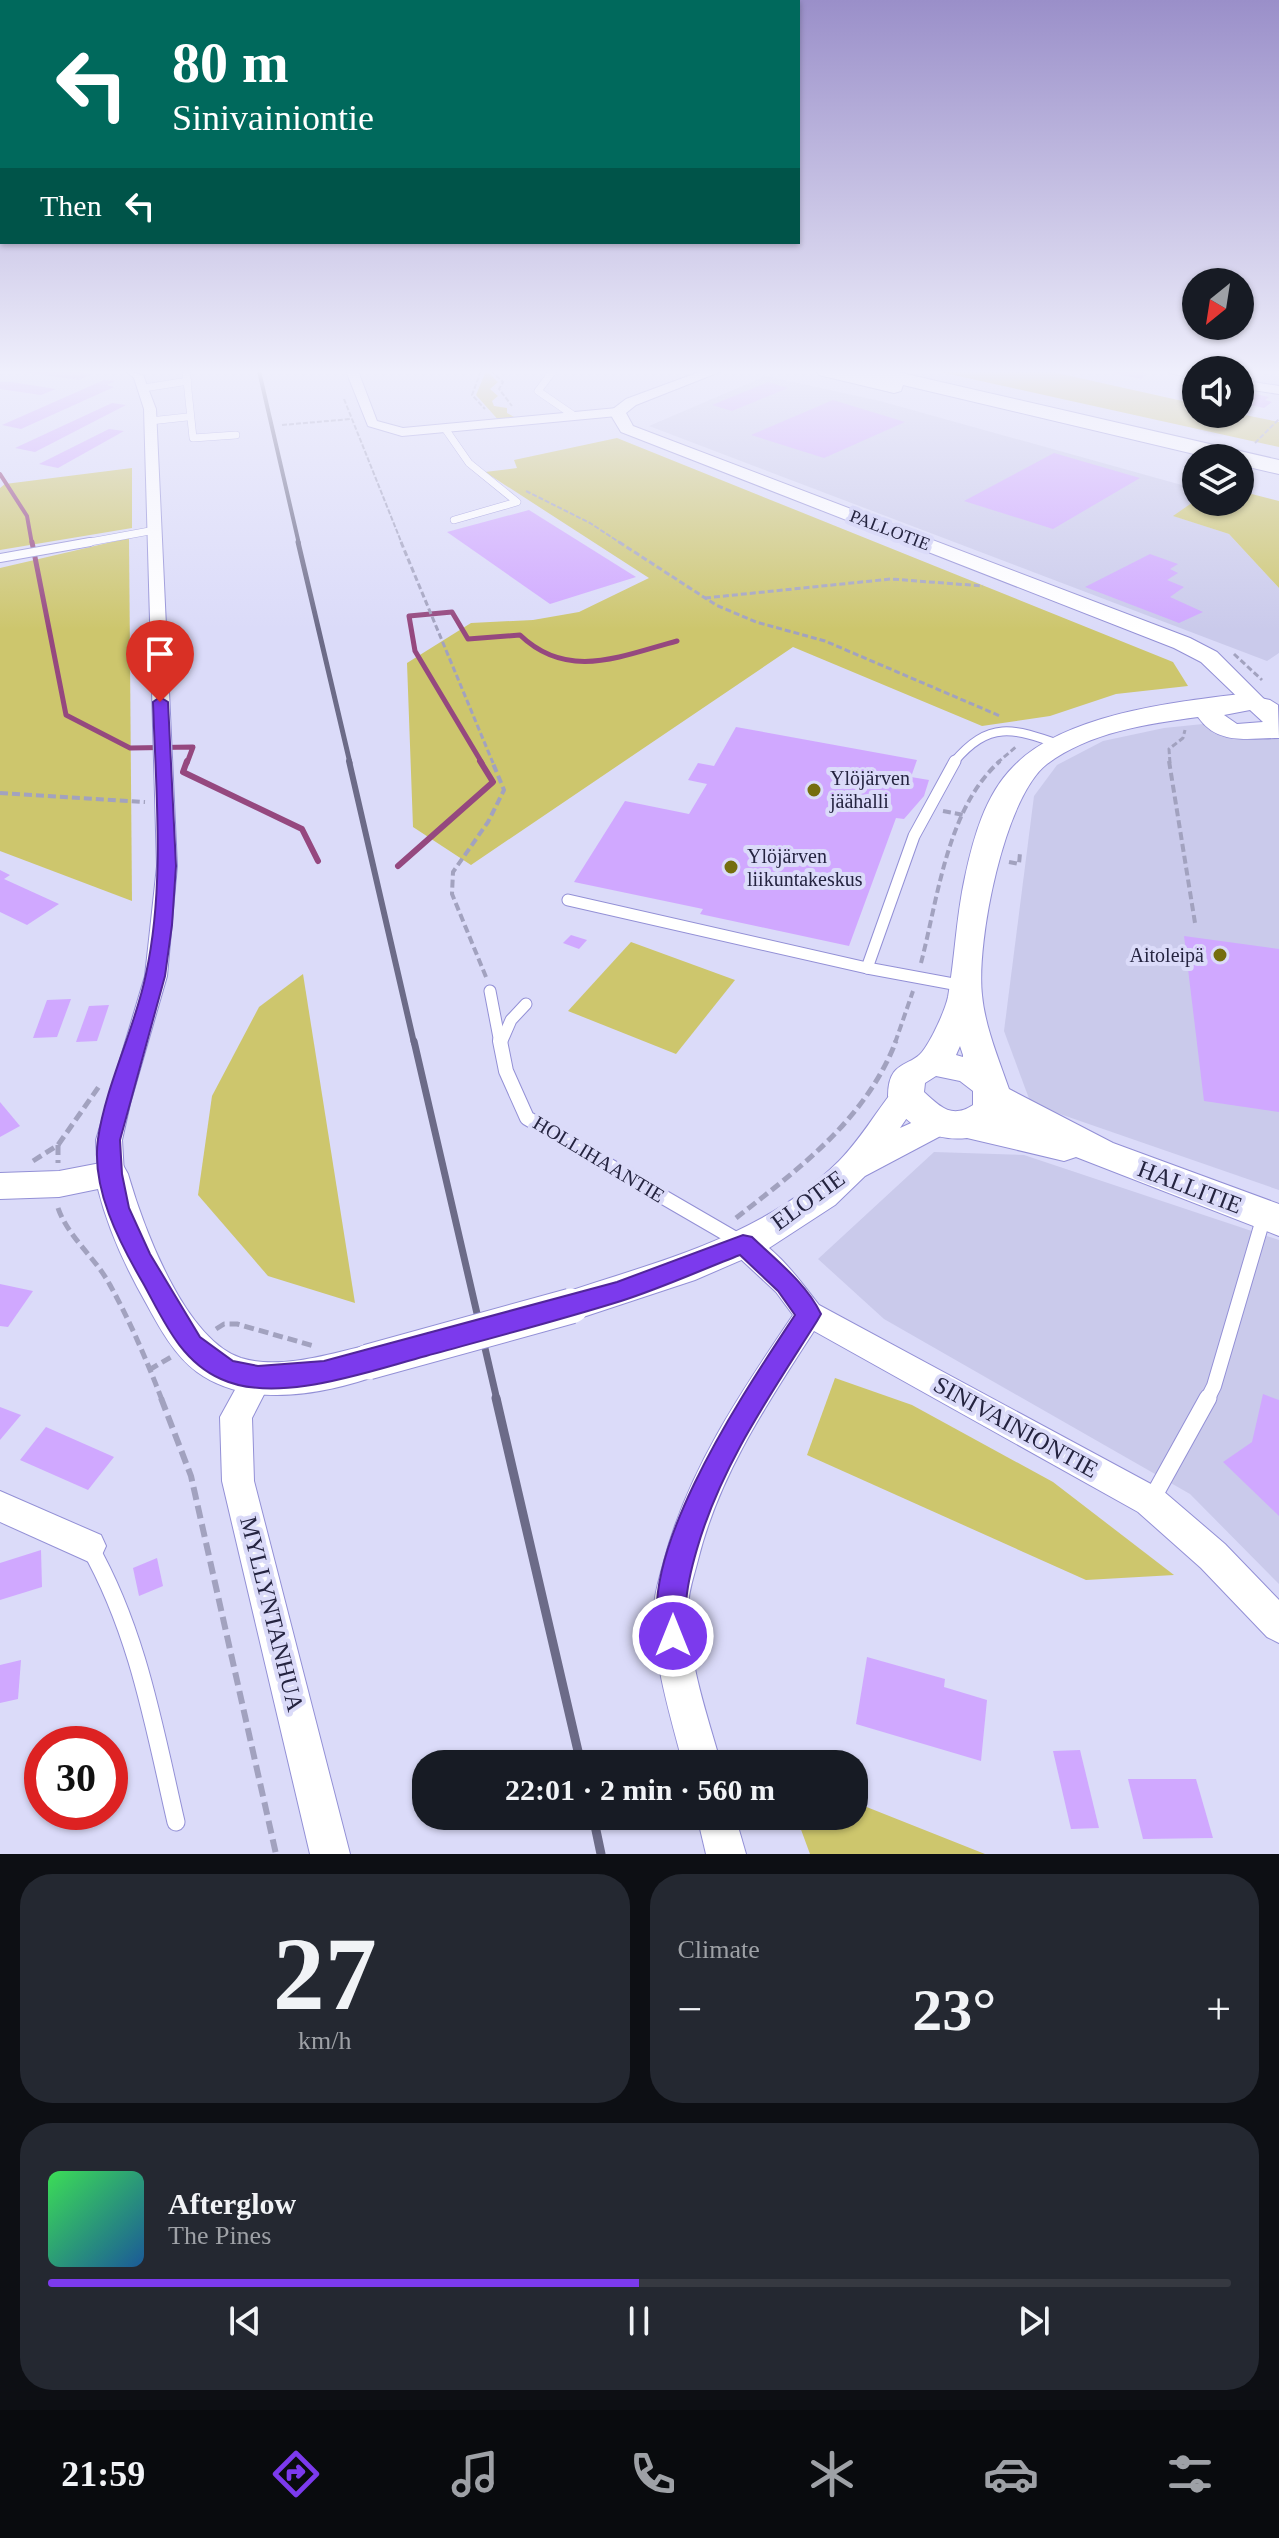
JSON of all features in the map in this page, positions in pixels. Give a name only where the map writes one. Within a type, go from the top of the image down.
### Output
[{"type":"highway","points":[[1238,458],[1279,467]]},
{"type":"highway","points":[[1254,473],[1279,479]]},
{"type":"main road","points":[[964,992],[983,1058],[972,1106],[918,1112],[906,1096],[908,1079],[923,1066],[935,1063],[964,992],[976,899],[1001,810],[1021,774],[1040,756],[1061,745],[1097,730],[1141,720],[1218,712],[1247,734],[1272,719]]},
{"type":"main road","name":"HALLITIE","points":[[935,1063],[962,1065],[972,1106],[1025,1140],[1100,1153],[1272,1217]]},
{"type":"street","points":[[152,458],[166,881],[156,976],[109,1140],[111,1174],[118,1208],[140,1258],[191,1344],[227,1371],[258,1377]]},
{"type":"street","name":"PALLOTIE","points":[[701,458],[1182,643],[1209,657],[1272,719]]},
{"type":"street","points":[[1218,712],[1220,669]]},
{"type":"street","name":"ELOTIE","points":[[853,1168],[906,1096]]},
{"type":"street","name":"ELOTIE","points":[[258,1377],[324,1372],[368,1362],[571,1306],[743,1244],[795,1214],[853,1168],[972,1106]]},
{"type":"street","points":[[0,1186],[59,1184],[111,1174]]},
{"type":"street","name":"SINIVAINIONTIE","points":[[743,1244],[786,1284],[809,1314],[1150,1501],[1213,1556],[1279,1625]]},
{"type":"street","points":[[698,1750],[676,1666],[671,1605],[682,1551],[705,1486],[737,1426],[809,1314]]},
{"type":"street","name":"MYLLYNTANHUA","points":[[258,1377],[236,1417],[238,1481],[330,1854]]},
{"type":"street","points":[[0,1506],[89,1546]]},
{"type":"street","points":[[720,1830],[726,1854]]},
{"type":"lane","points":[[454,520],[517,502],[493,483],[481,478],[461,458]]},
{"type":"lane","points":[[0,558],[155,530]]},
{"type":"lane","points":[[867,968],[918,827],[945,771],[972,740],[988,732],[1022,731],[1061,745]]},
{"type":"lane","points":[[568,900],[964,992]]},
{"type":"lane","name":"HOLLIHAANTIE","points":[[490,991],[506,1071],[527,1118],[743,1244]]},
{"type":"lane","points":[[500,1044],[511,1020],[526,1004]]},
{"type":"lane","points":[[1150,1501],[1214,1386],[1272,1217]]},
{"type":"lane","points":[[89,1546],[111,1580],[136,1655],[176,1822]]},
{"type":"path","points":[[366,458],[453,657],[504,790],[488,822],[453,872],[452,894],[490,991]]},
{"type":"path","points":[[493,483],[508,484],[558,505],[705,598],[756,622],[825,641],[997,714],[1022,731]]},
{"type":"path","points":[[705,598],[891,579],[992,585]]},
{"type":"path","points":[[1169,759],[1195,923]]},
{"type":"path","points":[[147,789],[149,815]]},
{"type":"path","points":[[0,793],[147,802]]},
{"type":"path","points":[[104,1077],[58,1145],[57,1210],[64,1226],[83,1245],[110,1284],[149,1370],[194,1490],[276,1854]]},
{"type":"path","points":[[149,1370],[224,1324],[237,1324],[328,1348]]},
{"type":"shaded area","points":[[665,458],[1173,662],[1188,686],[1116,694],[1050,716],[982,726],[793,647],[471,865],[413,827],[407,663],[471,623],[533,620],[579,612],[649,578],[485,472],[517,468],[514,460]]},
{"type":"shaded area","points":[[732,458],[1083,458],[1182,485],[1182,510],[1174,516],[1229,534],[1279,588],[1279,653],[1267,661]]},
{"type":"shaded area","points":[[132,468],[132,528],[0,550],[0,488],[5,484]]},
{"type":"shaded area","points":[[1254,495],[1279,501],[1279,588],[1229,534],[1173,516],[1182,510],[1182,516],[1254,516]]},
{"type":"shaded area","points":[[129,538],[132,901],[0,851],[0,568]]},
{"type":"shaded area","points":[[1213,723],[1279,729],[1279,1190],[1031,1104],[1004,1031],[1034,796],[1057,765],[1103,741],[1164,728]]},
{"type":"shaded area","points":[[631,942],[735,980],[676,1054],[568,1011]]},
{"type":"shaded area","points":[[303,974],[355,1303],[268,1276],[198,1195],[212,1096],[259,1007]]},
{"type":"shaded area","points":[[934,1152],[1024,1155],[1279,1240],[1279,1584],[1190,1494],[884,1319],[818,1259]]},
{"type":"shaded area","points":[[835,1378],[912,1405],[1053,1482],[1174,1575],[1086,1580],[807,1455]]},
{"type":"shaded area","points":[[868,1808],[985,1854],[810,1854],[801,1830],[868,1830]]},
{"type":"building","points":[[52,458],[77,458],[58,468],[39,464]]},
{"type":"building","points":[[1046,458],[1070,458],[1140,478],[1053,529],[964,501]]},
{"type":"building","points":[[529,510],[636,577],[550,604],[447,532]]},
{"type":"building","points":[[1150,554],[1178,564],[1170,569],[1178,573],[1167,580],[1184,587],[1170,597],[1203,612],[1179,623],[1085,587]]},
{"type":"building","points":[[736,727],[917,760],[911,777],[929,780],[924,796],[904,819],[896,818],[849,946],[700,914],[703,909],[574,882],[625,801],[689,814],[707,784],[688,780],[698,763],[714,766]]},
{"type":"building","points":[[0,870],[10,875],[4,879],[59,904],[27,925],[0,912]]},
{"type":"building","points":[[571,935],[587,940],[579,949],[563,943]]},
{"type":"building","points":[[1184,936],[1279,949],[1279,1112],[1204,1101]]},
{"type":"building","points":[[71,999],[57,1037],[33,1038],[47,1000]]},
{"type":"building","points":[[109,1005],[97,1041],[76,1042],[89,1006]]},
{"type":"building","points":[[0,1102],[20,1126],[0,1137]]},
{"type":"building","points":[[0,1284],[33,1291],[8,1327],[0,1326]]},
{"type":"building","points":[[1263,1394],[1279,1400],[1279,1516],[1223,1462],[1252,1442]]},
{"type":"building","points":[[0,1407],[21,1415],[0,1440]]},
{"type":"building","points":[[46,1427],[114,1457],[88,1490],[20,1460]]},
{"type":"building","points":[[41,1550],[42,1587],[0,1600],[0,1563]]},
{"type":"building","points":[[157,1558],[163,1586],[139,1596],[133,1568]]},
{"type":"building","points":[[867,1657],[945,1679],[944,1687],[987,1700],[981,1761],[856,1724]]},
{"type":"building","points":[[21,1660],[18,1699],[0,1703],[0,1665]]},
{"type":"building","points":[[1080,1750],[1099,1828],[1071,1829],[1053,1751]]},
{"type":"building","points":[[1128,1779],[1196,1779],[1213,1838],[1143,1839]]},
{"type":"waterway","points":[[0,474],[27,516],[32,544]]},
{"type":"waterway","points":[[32,542],[66,715],[130,748],[193,747],[187,763]]},
{"type":"waterway","points":[[482,763],[415,651],[409,616],[452,612],[468,639],[520,635],[538,649],[576,661],[615,658],[677,641]]},
{"type":"waterway","points":[[187,761],[183,772],[302,829],[318,861]]},
{"type":"waterway","points":[[398,866],[493,782],[480,761]]},
{"type":"railway","points":[[279,458],[299,544]]},
{"type":"railway","points":[[298,542],[350,763]]},
{"type":"railway","points":[[349,761],[414,1043]]},
{"type":"railway","points":[[414,1041],[497,1400]]},
{"type":"railway","points":[[496,1398],[578,1750]]},
{"type":"railway","points":[[596,1830],[601,1854]]},
{"type":"place","name":"Ylöjärven jäähalli","points":[[814,790]]},
{"type":"place","name":"Ylöjärven liikuntakeskus","points":[[731,867]]},
{"type":"place","name":"Aitoleipä","points":[[1220,955]]},
{"type":"route","points":[[160,702],[167,866],[163,925],[156,976],[109,1140],[111,1174],[118,1208],[140,1258],[191,1344],[205,1358],[227,1371],[258,1377],[324,1372],[368,1362],[621,1291],[743,1244],[786,1284],[809,1314],[737,1426],[705,1486],[682,1551],[671,1605],[673,1636]]}]
